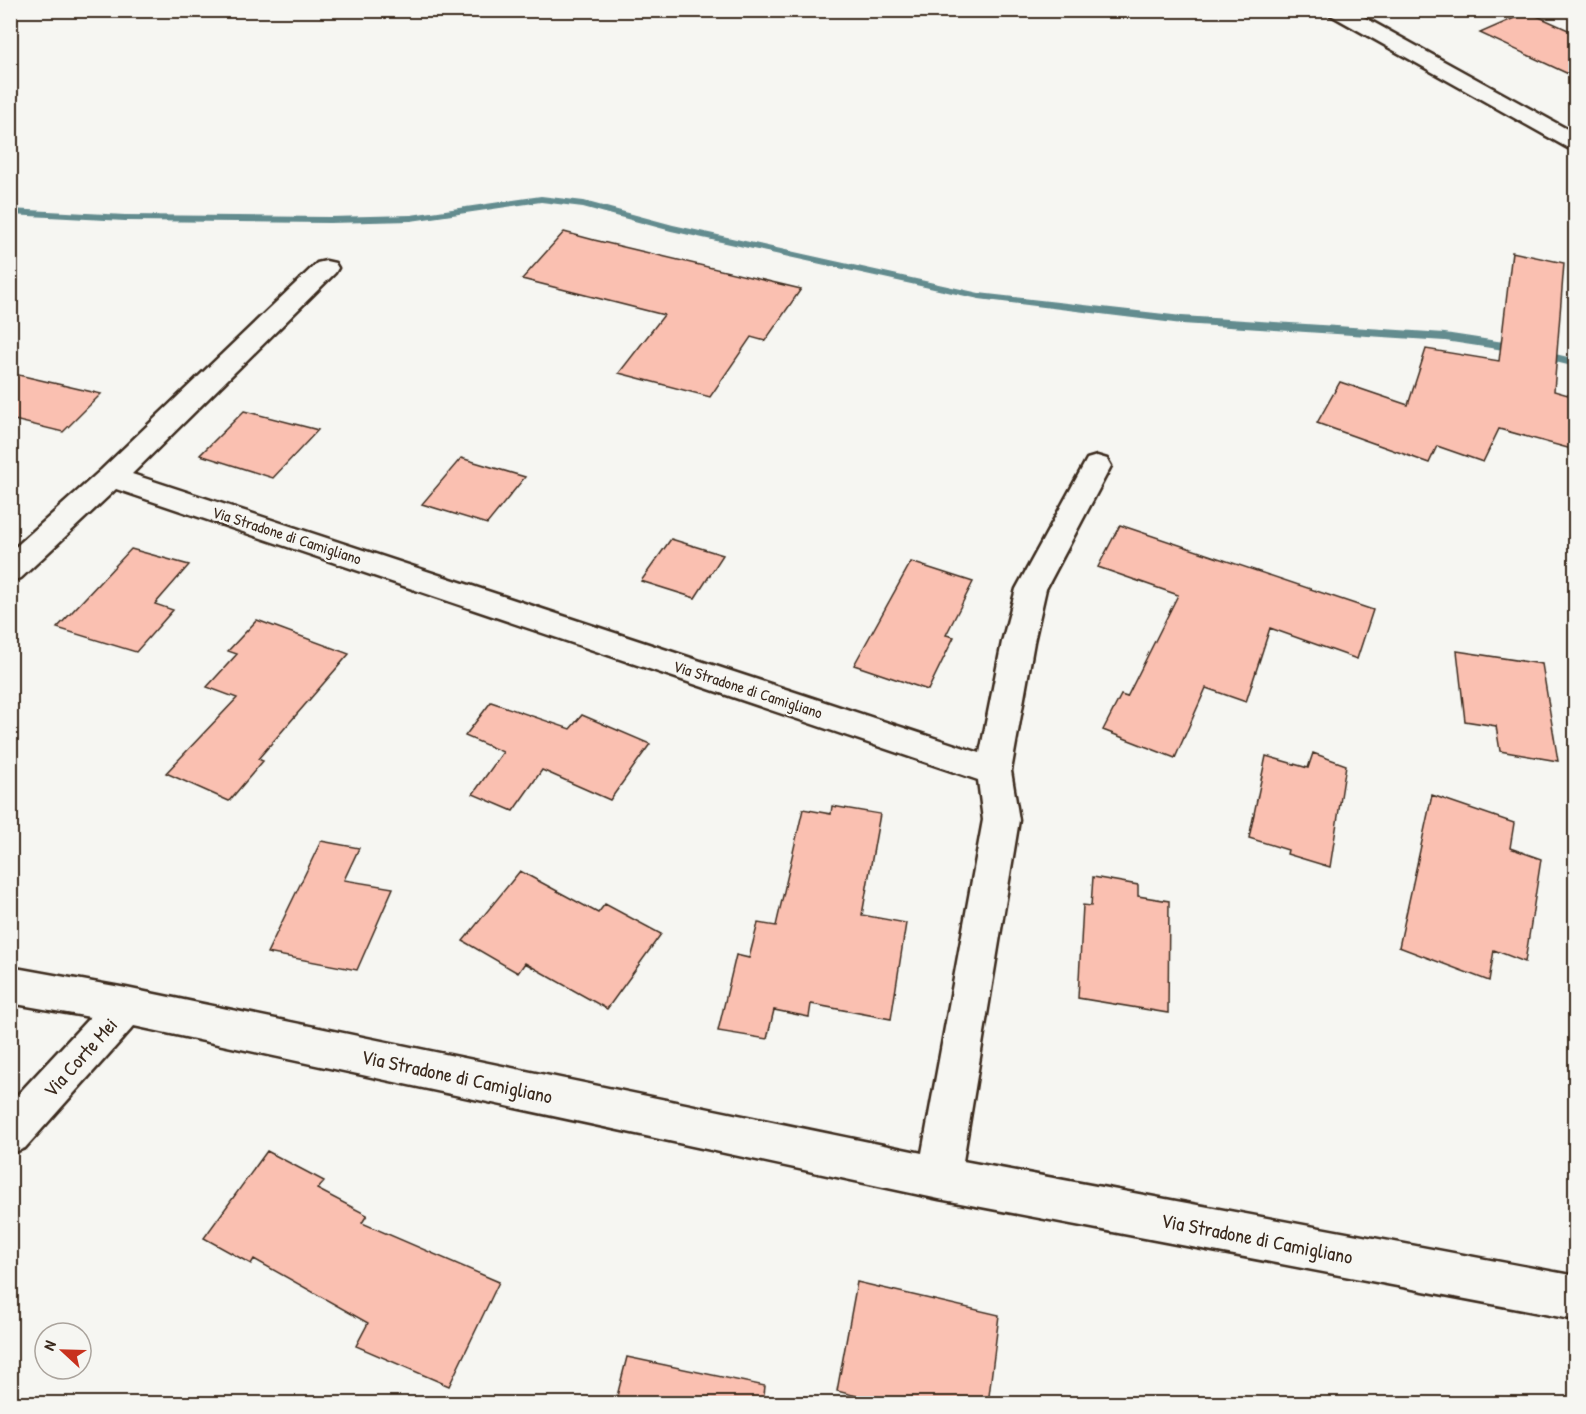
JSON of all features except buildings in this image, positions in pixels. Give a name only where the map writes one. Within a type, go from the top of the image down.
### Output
[{"type":"street","points":[[1336,10],[1575,143]]},
{"type":"street","points":[[10,570],[111,477],[326,268]]},
{"type":"street","points":[[939,1178],[1001,820],[994,771],[1018,642],[1031,589],[1097,466]]},
{"type":"street","name":"Via Stradone di Camigliano","points":[[111,477],[994,771]]},
{"type":"street","name":"Via Stradone di Camigliano","points":[[10,985],[126,1006],[939,1178],[1575,1298]]},
{"type":"street","name":"Via Corte Mei","points":[[10,1134],[126,1006]]},
{"type":"waterway","points":[[10,212],[125,218],[330,220],[411,218],[541,199],[584,204],[671,228],[979,296],[1182,320],[1445,337],[1510,347],[1576,363]]}]
